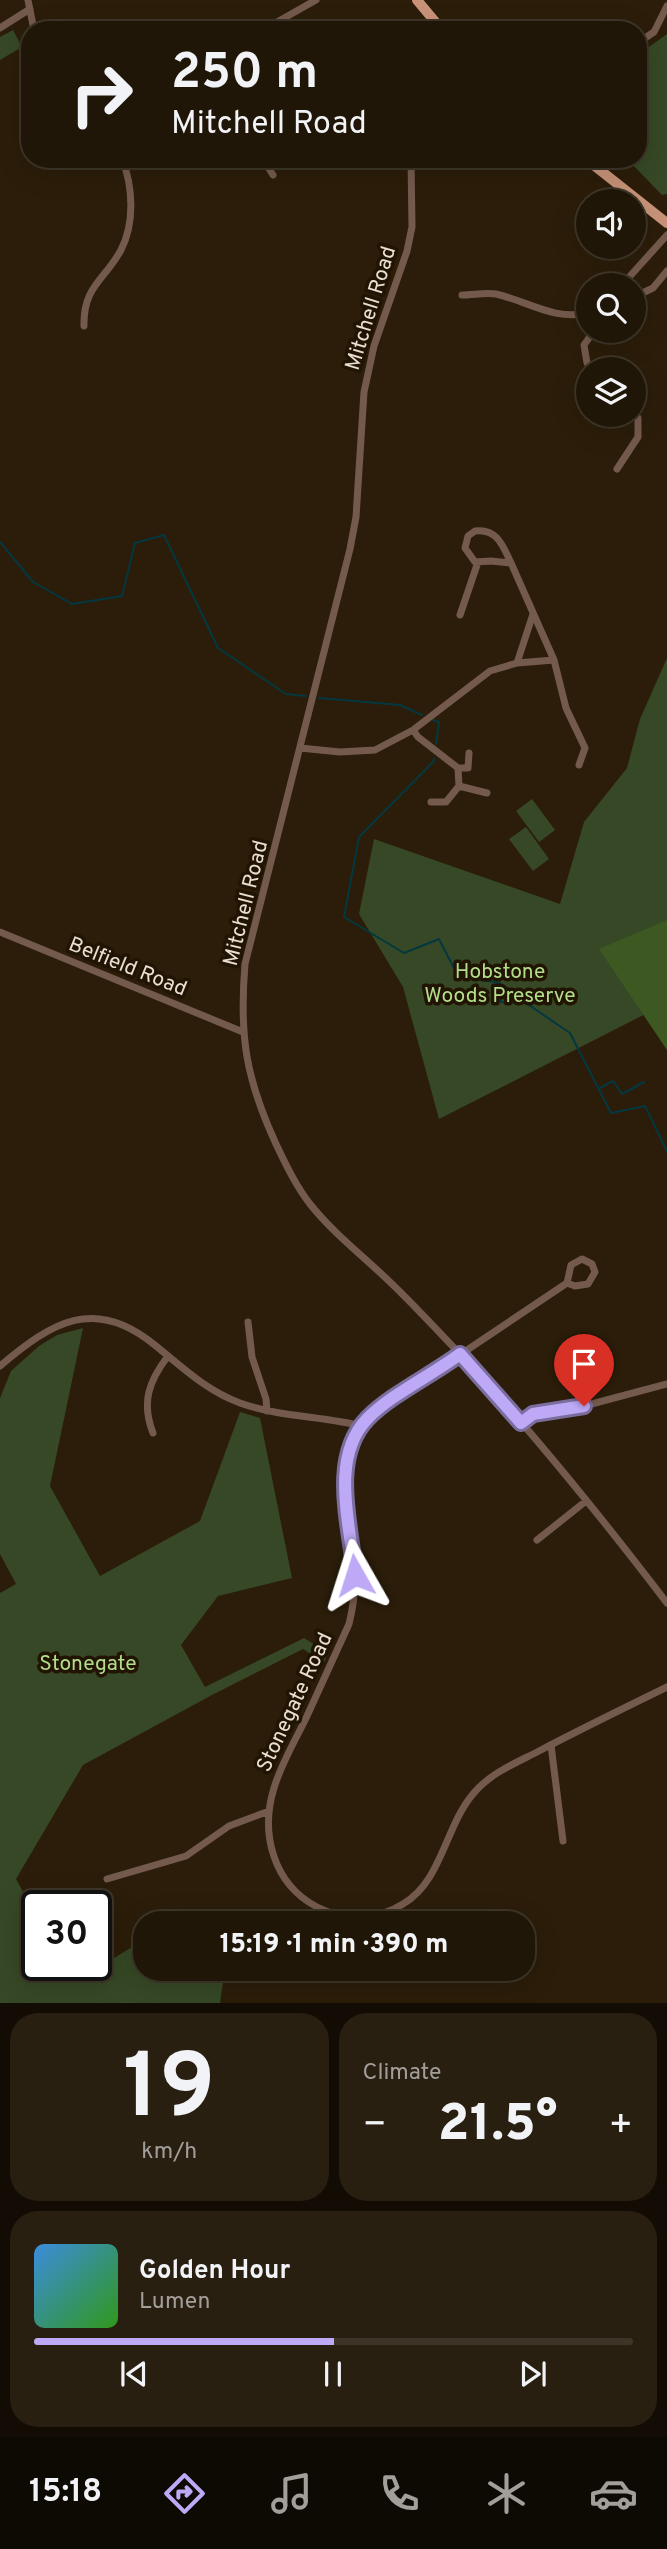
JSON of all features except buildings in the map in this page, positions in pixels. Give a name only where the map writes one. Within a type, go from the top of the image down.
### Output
[{"type":"main road","points":[[418,0],[435,21]]},
{"type":"main road","points":[[597,168],[667,223]]},
{"type":"street","points":[[28,0],[32,21]]},
{"type":"street","points":[[280,21],[316,0]]},
{"type":"street","points":[[647,37],[654,32],[667,6]]},
{"type":"street","points":[[0,28],[30,9]]},
{"type":"street","points":[[84,326],[84,313],[91,288],[122,248],[127,231],[132,192],[125,168]]},
{"type":"street","points":[[269,168],[273,174]]},
{"type":"street","name":"Mitchell Road","points":[[411,168],[412,227],[407,251],[366,376],[356,517],[279,838],[250,941],[242,997],[247,1066],[255,1095],[286,1167],[299,1189],[330,1226],[406,1297],[460,1354],[586,1501],[667,1603]]},
{"type":"street","points":[[633,273],[667,235]]},
{"type":"street","points":[[646,291],[653,288],[667,271]]},
{"type":"street","points":[[462,295],[494,294],[553,313],[576,316]]},
{"type":"street","points":[[617,469],[638,437],[638,427]]},
{"type":"street","points":[[511,563],[478,562],[468,556],[465,544],[471,533],[481,530],[496,536],[511,563],[554,660],[566,708],[585,748],[579,765]]},
{"type":"street","points":[[460,615],[478,562]]},
{"type":"street","points":[[517,663],[534,614]]},
{"type":"street","points":[[300,748],[340,752],[374,750],[413,730],[490,671],[517,663],[554,660]]},
{"type":"street","points":[[413,730],[418,737],[458,768],[468,768],[468,753]]},
{"type":"street","points":[[431,802],[446,802],[459,786],[458,768]]},
{"type":"street","points":[[459,786],[488,793]]},
{"type":"street","name":"Belfield Road","points":[[0,932],[243,1032]]},
{"type":"street","name":"Stonegate Road","points":[[568,1283],[379,1409],[362,1426],[351,1449],[346,1472],[355,1601],[349,1624],[274,1787],[268,1833],[277,1865],[290,1886],[301,1897],[326,1911],[345,1917],[383,1914],[406,1903],[425,1885],[450,1831],[472,1794],[498,1773],[667,1687]]},
{"type":"street","points":[[0,1366],[44,1331],[56,1325],[81,1319],[102,1319],[122,1324],[142,1335],[190,1375],[241,1403],[362,1426]]},
{"type":"street","points":[[248,1322],[253,1357],[267,1410]]},
{"type":"street","points":[[153,1433],[147,1413],[148,1389],[153,1376],[168,1356]]},
{"type":"street","points":[[521,1423],[533,1414],[584,1406],[667,1384]]},
{"type":"street","points":[[537,1540],[586,1501]]},
{"type":"street","points":[[551,1745],[563,1841]]},
{"type":"street","points":[[107,1879],[186,1856],[229,1826],[270,1811]]},
{"type":"green space","points":[[13,30],[21,48],[0,60],[0,37]]},
{"type":"green space","points":[[667,34],[667,194],[662,195],[636,168],[647,168],[647,48]]},
{"type":"green space","name":"Hobstone Woods Preserve","points":[[667,658],[667,1003],[439,1119],[403,987],[359,914],[374,839],[560,904],[584,822],[627,768],[640,719]]},
{"type":"green space","points":[[532,799],[555,830],[539,842],[516,811]]},
{"type":"green space","points":[[526,827],[549,859],[533,871],[509,839]]},
{"type":"green space","points":[[667,920],[667,1050],[599,949]]},
{"type":"green space","name":"Stonegate","points":[[83,1328],[50,1486],[100,1576],[200,1521],[240,1412],[260,1418],[292,1578],[218,1596],[181,1645],[205,1687],[304,1638],[328,1653],[324,1662],[303,1649],[83,1765],[16,1879],[22,1890],[21,1981],[112,1981],[112,1959],[133,1946],[133,1981],[223,1981],[220,2003],[0,2003],[0,1593],[16,1584],[0,1554],[0,1398],[11,1371],[39,1346],[57,1335]]},
{"type":"waterway","points":[[0,542],[33,582],[72,604],[122,596],[135,543],[164,535],[218,648],[286,694],[306,696]]},
{"type":"waterway","points":[[319,698],[400,705],[422,715]]},
{"type":"waterway","points":[[433,720],[439,722],[436,744]]},
{"type":"waterway","points":[[434,758],[359,837],[344,917],[404,953],[439,939],[458,976],[500,983],[501,1002],[526,1003],[570,1033],[611,1113],[645,1106],[667,1151]]},
{"type":"waterway","points":[[600,1088],[613,1081],[622,1094],[644,1082]]},
{"type":"route","points":[[355,1575],[346,1472],[351,1449],[362,1426],[379,1409],[460,1354],[521,1423],[533,1414],[584,1406]]}]
